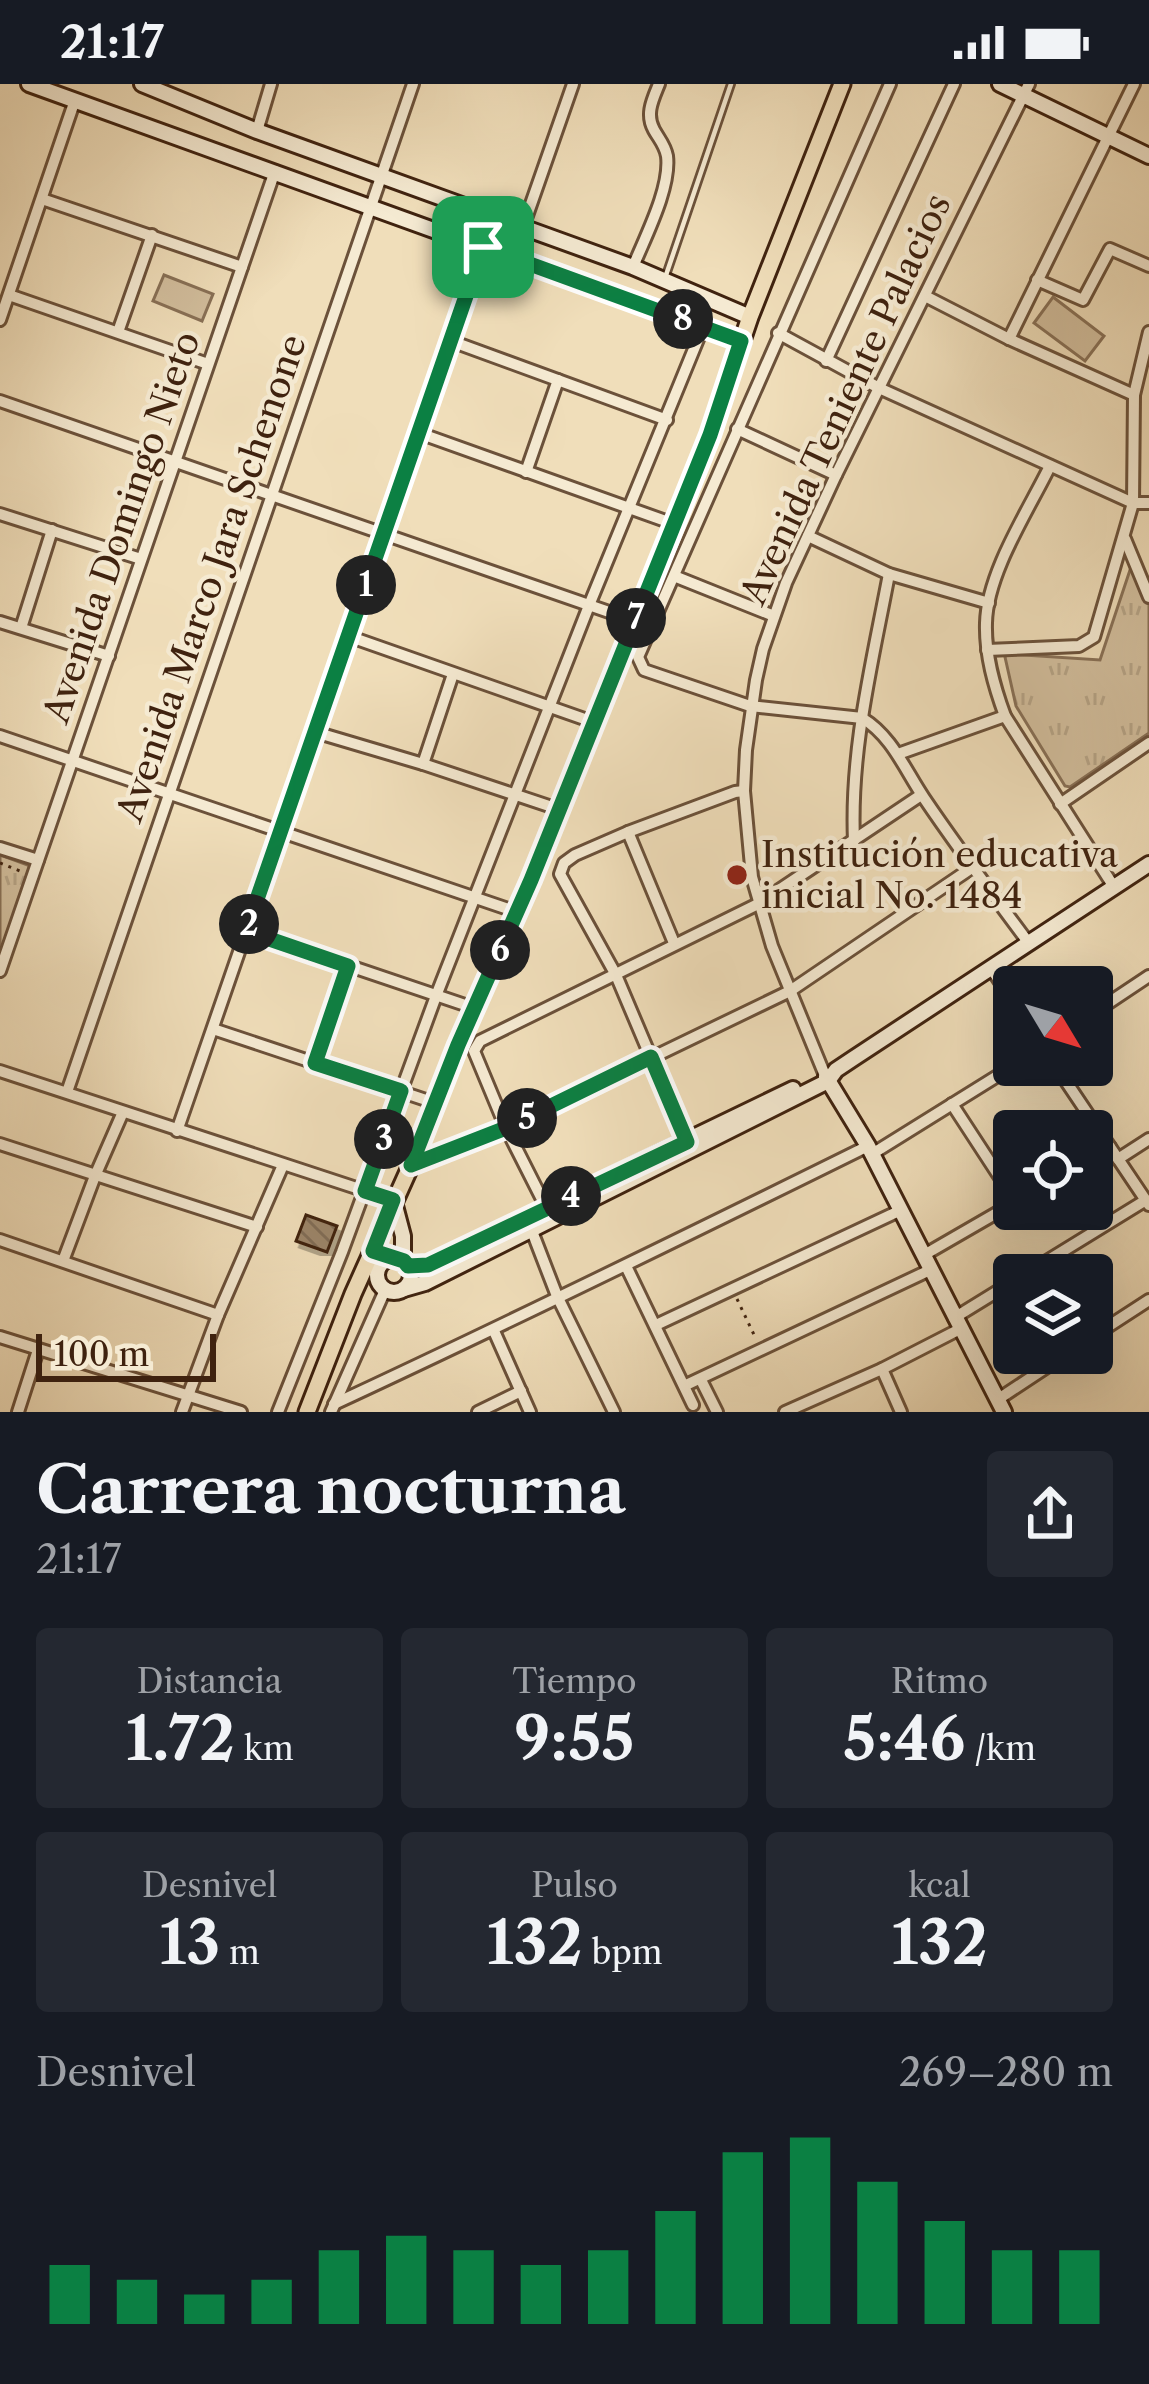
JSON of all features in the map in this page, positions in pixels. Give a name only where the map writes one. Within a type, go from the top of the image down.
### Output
[{"type":"main road","points":[[307,1412],[635,621],[842,84]]},
{"type":"street","points":[[29,84],[741,341]]},
{"type":"street","points":[[142,84],[256,131],[633,267],[750,316]]},
{"type":"street","points":[[256,131],[272,84]]},
{"type":"street","name":"Avenida Marco Jara Schenone","points":[[67,1092],[413,84]]},
{"type":"street","points":[[523,227],[573,84]]},
{"type":"street","points":[[633,267],[664,184],[667,157],[649,115],[659,84]]},
{"type":"street","points":[[890,84],[638,657],[644,670],[750,706],[862,718],[874,725],[1028,943]]},
{"type":"street","points":[[826,361],[954,84]]},
{"type":"street","points":[[1000,84],[1026,90],[1149,156]]},
{"type":"street","points":[[1009,339],[1134,84]]},
{"type":"street","name":"Avenida Teniente Palacios","points":[[1000,1406],[790,991],[758,904],[744,790],[750,706],[774,616],[836,475],[1026,90]]},
{"type":"street","points":[[0,320],[75,100]]},
{"type":"street","name":"Avenida Domingo Nieto","points":[[0,971],[275,171]]},
{"type":"street","points":[[42,199],[242,267]]},
{"type":"street","points":[[118,332],[152,235]]},
{"type":"street","points":[[177,1131],[483,247]]},
{"type":"street","points":[[1037,280],[1083,300],[1110,249],[1149,266]]},
{"type":"street","points":[[9,295],[208,364]]},
{"type":"street","points":[[925,296],[1134,395]]},
{"type":"street","points":[[278,1412],[436,996],[703,326]]},
{"type":"street","points":[[987,650],[1079,646],[1094,637],[1133,503],[1134,395],[1149,332]]},
{"type":"street","points":[[778,333],[879,388],[1133,503],[1149,503]]},
{"type":"street","points":[[451,341],[667,420]]},
{"type":"street","points":[[526,472],[558,380]]},
{"type":"street","points":[[0,401],[635,621]]},
{"type":"street","points":[[737,429],[836,475]]},
{"type":"street","points":[[418,433],[674,524]]},
{"type":"street","points":[[1050,466],[999,570],[986,621],[987,650],[1005,716],[1114,886]]},
{"type":"street","points":[[0,514],[142,560]]},
{"type":"street","points":[[21,628],[52,530]]},
{"type":"street","points":[[808,536],[889,574],[989,603]]},
{"type":"street","points":[[1125,538],[1149,597]]},
{"type":"street","points":[[854,842],[853,787],[862,718],[889,574]]},
{"type":"street","points":[[674,576],[774,616]]},
{"type":"street","points":[[0,622],[109,656]]},
{"type":"street","points":[[349,636],[592,722]]},
{"type":"street","points":[[423,764],[453,674]]},
{"type":"street","points":[[898,754],[1005,716]]},
{"type":"street","points":[[315,732],[558,809]]},
{"type":"street","points":[[0,736],[517,912]]},
{"type":"street","points":[[1060,804],[1149,743]]},
{"type":"street","points":[[689,1146],[616,975],[560,874],[564,863],[575,855],[744,790]]},
{"type":"street","points":[[549,1213],[474,1051],[480,1041],[758,904],[921,795]]},
{"type":"street","points":[[628,832],[674,944]]},
{"type":"street","points":[[0,848],[38,860]]},
{"type":"street","points":[[361,1277],[391,1292],[424,1283],[549,1213],[830,1075],[1149,864]]},
{"type":"street","points":[[411,1165],[506,1128],[790,991],[973,867]]},
{"type":"street","points":[[246,931],[474,1008]]},
{"type":"street","points":[[315,1063],[348,966]]},
{"type":"street","points":[[1113,1000],[1149,976]]},
{"type":"street","points":[[212,1029],[435,1103]]},
{"type":"street","points":[[0,1071],[393,1200],[403,1236],[401,1262],[411,1278],[404,1289]]},
{"type":"street","points":[[332,1408],[557,1296],[870,1150],[993,1079]]},
{"type":"street","points":[[952,1104],[993,1168]]},
{"type":"street","points":[[63,1261],[123,1112]]},
{"type":"street","points":[[1118,1159],[1149,1139]]},
{"type":"street","points":[[0,1144],[257,1227]]},
{"type":"street","points":[[1060,1254],[1148,1203],[1113,1152]]},
{"type":"street","points":[[182,1412],[283,1165]]},
{"type":"street","points":[[656,1325],[899,1211]]},
{"type":"street","points":[[686,1385],[762,1352],[927,1263],[993,1216]]},
{"type":"street","points":[[332,1408],[383,1287],[377,1273],[385,1262],[428,1265],[529,1224]]},
{"type":"street","points":[[529,1224],[557,1296],[614,1412]]},
{"type":"street","points":[[0,1240],[218,1315]]},
{"type":"street","points":[[373,1251],[401,1262]]},
{"type":"street","points":[[626,1266],[693,1405]]},
{"type":"street","points":[[785,1412],[882,1369],[993,1296]]},
{"type":"street","points":[[1113,1323],[1149,1300]]},
{"type":"street","points":[[494,1331],[530,1412]]},
{"type":"street","points":[[0,1337],[241,1412]]},
{"type":"street","points":[[18,1412],[38,1350]]},
{"type":"street","points":[[882,1369],[902,1412]]},
{"type":"street","points":[[1000,1406],[1041,1374]]},
{"type":"street","points":[[701,1380],[717,1412]]},
{"type":"street","points":[[478,1412],[521,1391]]},
{"type":"street","points":[[680,1412],[709,1398]]},
{"type":"lane","points":[[664,280],[731,84]]},
{"type":"path","points":[[0,863],[23,872]]},
{"type":"path","points":[[733,1290],[762,1352]]},
{"type":"green space","points":[[164,275],[213,294],[202,321],[153,301]]},
{"type":"green space","points":[[1053,297],[1104,336],[1085,361],[1034,323]]},
{"type":"green space","points":[[1132,564],[1149,592],[1149,733],[1065,786],[1016,706],[1005,657],[1100,660]]},
{"type":"green space","points":[[0,855],[36,868],[6,954],[0,952]]},
{"type":"building","points":[[306,1215],[337,1226],[327,1252],[296,1241]]},
{"type":"place","name":"Institución educativa inicial No. 1484","points":[[737,875]]},
{"type":"route","points":[[483,247],[741,341],[710,435],[411,1165],[506,1128],[651,1057],[687,1142],[418,1267],[373,1251],[393,1200],[365,1191],[401,1091],[315,1063],[348,966],[246,931],[483,247]]}]
